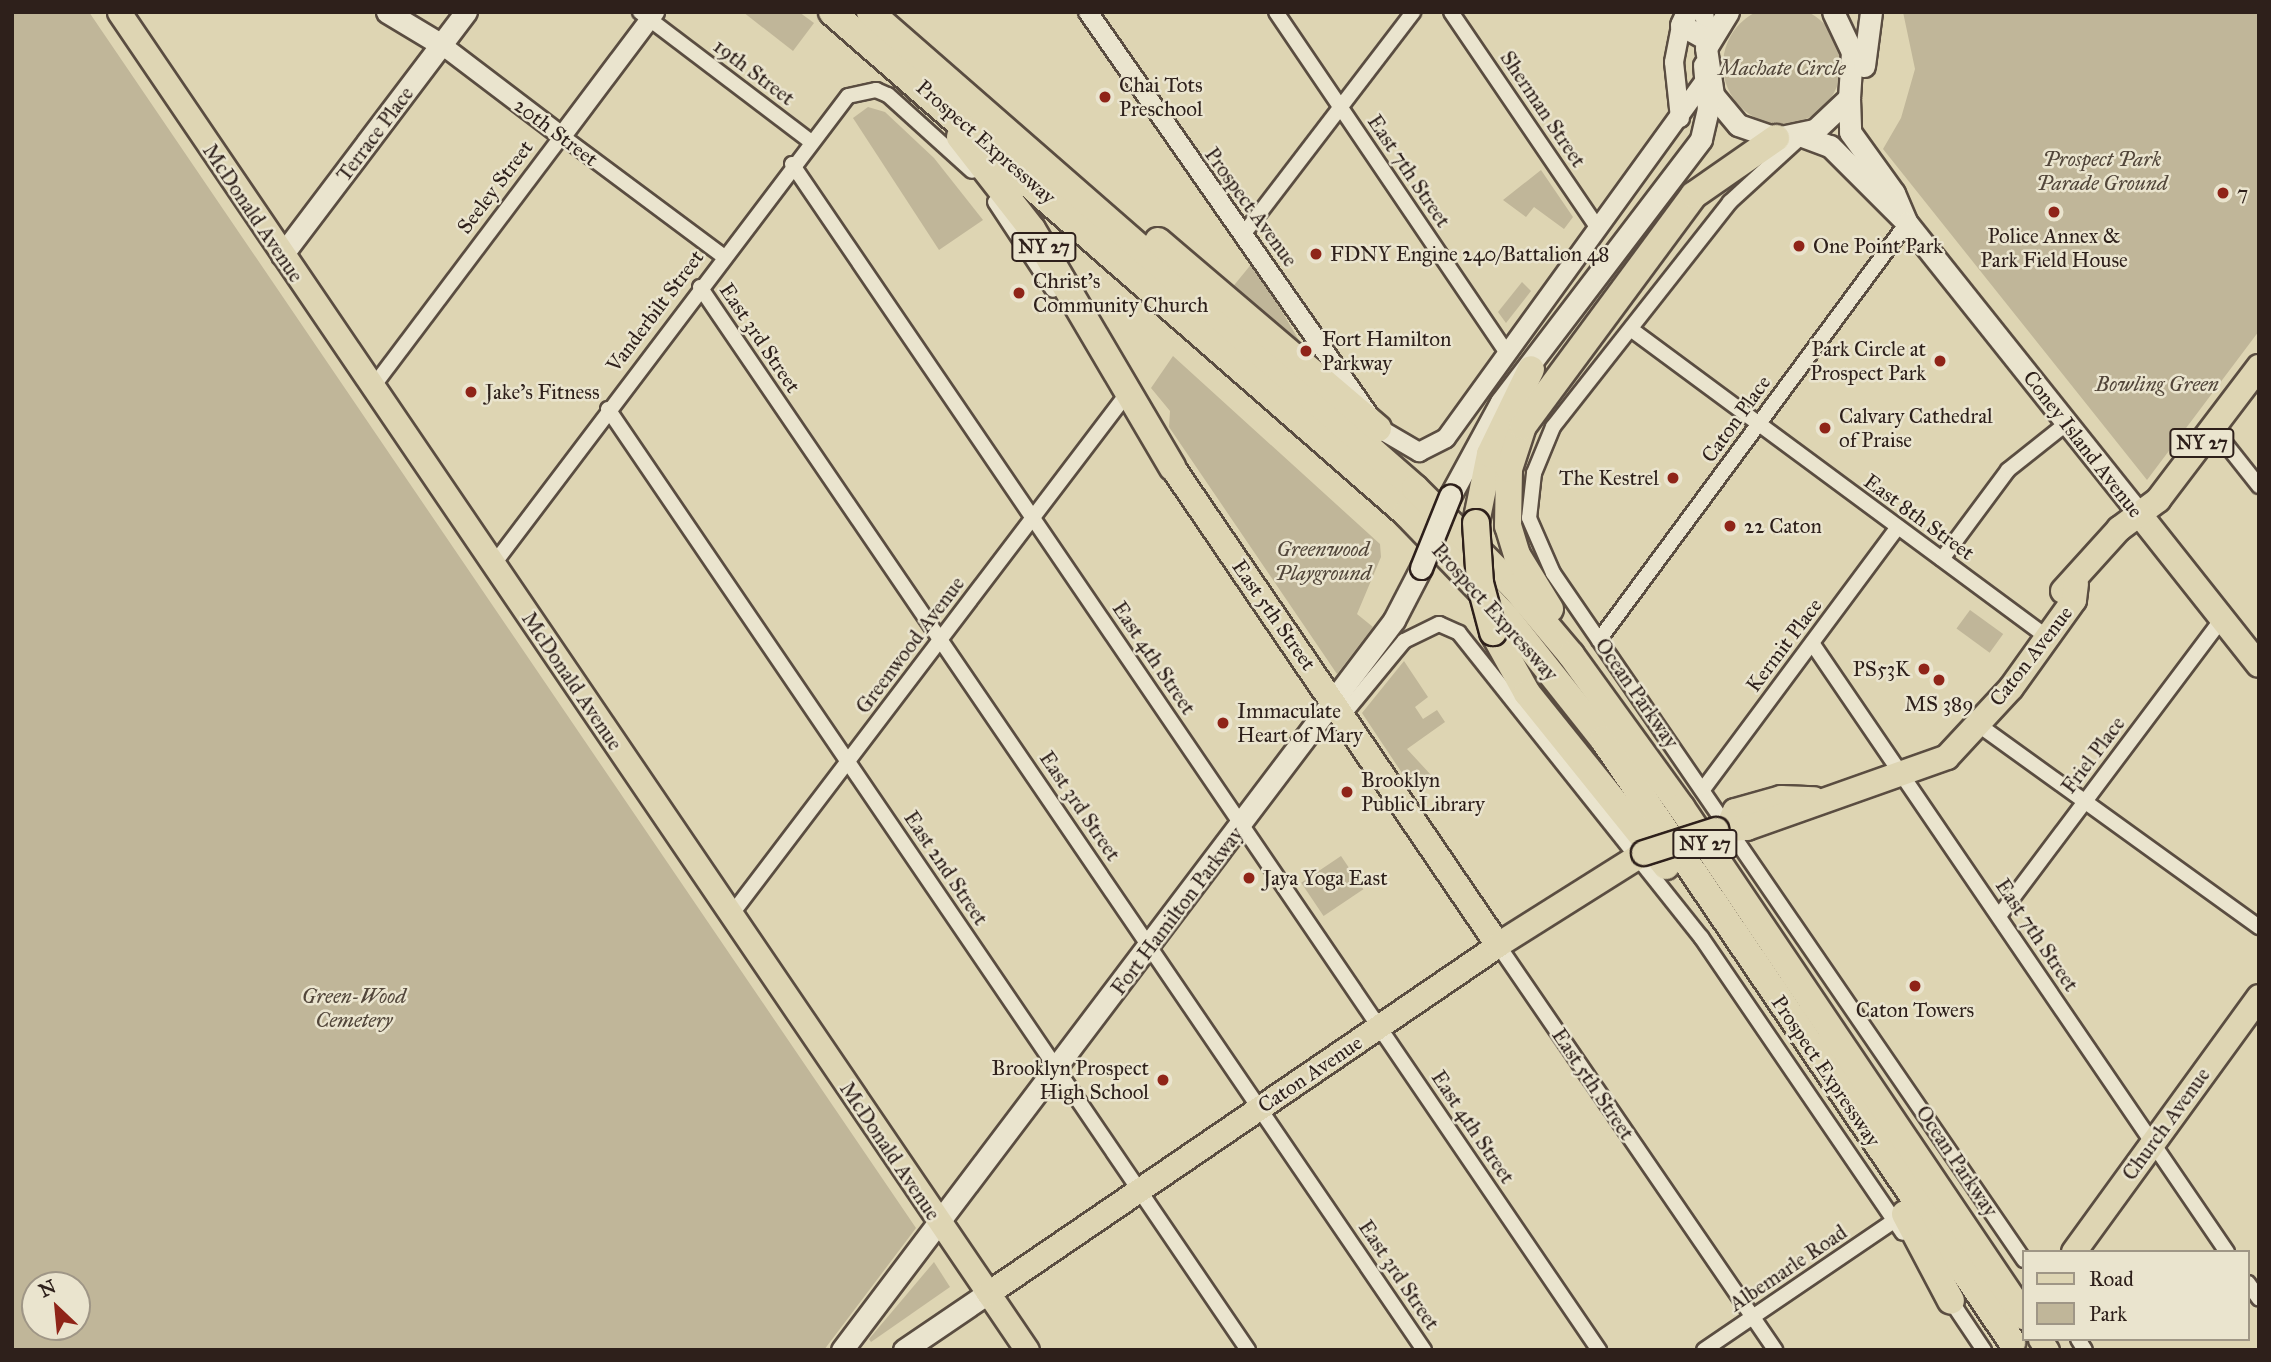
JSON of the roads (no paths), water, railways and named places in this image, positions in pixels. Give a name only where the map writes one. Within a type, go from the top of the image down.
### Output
[{"type":"highway","name":"Prospect Expressway","points":[[832,12],[880,51],[1406,513],[1489,599],[1603,739],[1859,1123],[2015,1342]]},
{"type":"highway","name":"Prospect Expressway","points":[[870,12],[1415,488],[1572,655],[2022,1313]]},
{"type":"highway","name":"NY 27","points":[[880,51],[988,167],[1032,229],[1173,468]]},
{"type":"highway","points":[[1572,655],[1511,540],[1506,490],[1513,449],[1541,396],[1679,212],[1735,161],[1776,138]]},
{"type":"highway","points":[[1035,154],[1105,198],[1378,428]]},
{"type":"highway","name":"Caton Avenue","points":[[1498,945],[1640,855],[1722,827],[1735,811],[1781,798],[1815,799],[1902,775],[1947,757],[1976,723],[2041,633],[2074,600],[2076,584],[2119,529],[2140,515],[2213,428],[2259,367]]},
{"type":"highway","points":[[1531,369],[1490,454],[1476,523],[1480,583],[1493,632],[1552,724],[1724,944],[1760,973]]},
{"type":"highway","name":"East 5th Street","points":[[1173,468],[1498,945]]},
{"type":"highway","name":"Coney Island Avenue","points":[[2140,515],[2259,665]]},
{"type":"highway","name":"Church Avenue","points":[[2075,1250],[2258,999]]},
{"type":"highway","points":[[1859,1123],[1865,1149],[1951,1301]]},
{"type":"main road","name":"McDonald Avenue","points":[[119,12],[282,256],[1027,1350]]},
{"type":"main road","name":"20th Street","points":[[387,12],[442,45]]},
{"type":"main road","name":"Terrace Place","points":[[282,256],[466,12]]},
{"type":"main road","points":[[1684,18],[1708,40],[1728,12]]},
{"type":"main road","name":"Coney Island Avenue","points":[[1833,12],[1852,52],[1850,132],[1894,193],[1907,223]]},
{"type":"main road","points":[[1703,74],[1727,116],[1776,138],[1802,136],[1849,98],[1864,73],[1871,12]]},
{"type":"main road","name":"Fort Hamilton Parkway","points":[[842,1350],[1058,1070],[1242,824],[1338,708],[1394,620],[1421,568],[1450,496],[1484,427],[1531,369],[1701,139],[1708,108],[1703,74],[1708,40]]},
{"type":"main road","name":"Coney Island Avenue","points":[[1802,136],[1830,146],[1879,201],[1907,223],[2140,515]]},
{"type":"main road","name":"Caton Avenue","points":[[904,1350],[1498,945]]},
{"type":"street","name":"East 7th Street","points":[[1276,12],[1507,353]]},
{"type":"street","points":[[1242,236],[1413,12]]},
{"type":"street","name":"Sherman Street","points":[[1451,12],[1599,230]]},
{"type":"street","points":[[1704,12],[1708,40]]},
{"type":"street","name":"Prospect Avenue","points":[[1089,13],[1378,428]]},
{"type":"street","name":"Seeley Street","points":[[372,388],[562,136],[648,15]]},
{"type":"street","name":"19th Street","points":[[648,15],[810,141]]},
{"type":"street","points":[[1681,118],[1674,62],[1684,18]]},
{"type":"street","name":"20th Street","points":[[442,45],[723,256]]},
{"type":"street","points":[[1378,428],[1406,450],[1433,449],[1681,118],[1703,74]]},
{"type":"street","name":"Vanderbilt Street","points":[[492,565],[838,104],[860,92]]},
{"type":"street","name":"East 5th Street","points":[[860,92],[888,95],[970,169],[1123,399],[1173,468]]},
{"type":"street","name":"Ocean Parkway","points":[[1802,136],[1730,202],[1632,330],[1553,427],[1529,503],[1545,560],[1704,788],[1722,827],[2022,1257]]},
{"type":"street","name":"East 4th Street","points":[[792,164],[1599,1350]]},
{"type":"street","name":"Caton Place","points":[[1600,640],[1907,223]]},
{"type":"street","name":"East 3rd Street","points":[[700,286],[1424,1350]]},
{"type":"street","name":"East 8th Street","points":[[1632,330],[2041,633]]},
{"type":"street","name":"Greenwood Avenue","points":[[731,915],[1123,399]]},
{"type":"street","name":"East 2nd Street","points":[[608,409],[1248,1350]]},
{"type":"street","points":[[1942,559],[2008,470],[2067,423]]},
{"type":"street","points":[[2213,428],[2259,486]]},
{"type":"street","name":"Kermit Place","points":[[1704,788],[1898,527]]},
{"type":"street","name":"Friel Place","points":[[1999,916],[2222,619]]},
{"type":"street","points":[[1338,708],[1404,641],[1428,626],[1452,627],[1640,855],[1701,937],[1984,1350]]},
{"type":"street","name":"East 7th Street","points":[[1812,643],[2226,1250]]},
{"type":"street","points":[[1976,723],[2259,927]]},
{"type":"street","name":"East 5th Street","points":[[1498,945],[1774,1350]]},
{"type":"street","name":"Albemarle Road","points":[[1704,1350],[1895,1220]]},
{"type":"place","name":"Chai Tots Preschool","points":[[1105,97]]},
{"type":"place","name":"7","points":[[2223,193]]},
{"type":"place","name":"Police Annex & Park Field House","points":[[2054,212]]},
{"type":"place","name":"One Point Park","points":[[1799,246]]},
{"type":"place","name":"FDNY Engine 240/Battalion 48","points":[[1316,254]]},
{"type":"place","name":"Christ's Community Church","points":[[1019,293]]},
{"type":"place","name":"Fort Hamilton Parkway","points":[[1306,351]]},
{"type":"place","name":"Park Circle at Prospect Park","points":[[1940,361]]},
{"type":"place","name":"Jake's Fitness","points":[[471,392]]},
{"type":"place","name":"Calvary Cathedral of Praise","points":[[1825,428]]},
{"type":"place","name":"The Kestrel","points":[[1673,478]]},
{"type":"place","name":"22 Caton","points":[[1730,526]]},
{"type":"place","name":"PS53K","points":[[1924,669]]},
{"type":"place","name":"MS 389","points":[[1939,680]]},
{"type":"place","name":"Immaculate Heart of Mary","points":[[1223,723]]},
{"type":"place","name":"Brooklyn Public Library","points":[[1347,792]]},
{"type":"place","name":"Jaya Yoga East","points":[[1249,878]]},
{"type":"place","name":"Caton Towers","points":[[1915,986]]},
{"type":"place","name":"Brooklyn Prospect High School","points":[[1163,1080]]},
{"type":"park label","name":"Machate Circle","points":[[1782,68]]},
{"type":"park label","name":"Prospect Park Parade Ground","points":[[2102,171]]},
{"type":"park label","name":"Bowling Green","points":[[2157,384]]},
{"type":"park label","name":"Greenwood Playground","points":[[1323,561]]},
{"type":"park label","name":"Green-Wood Cemetery","points":[[354,1008]]}]
